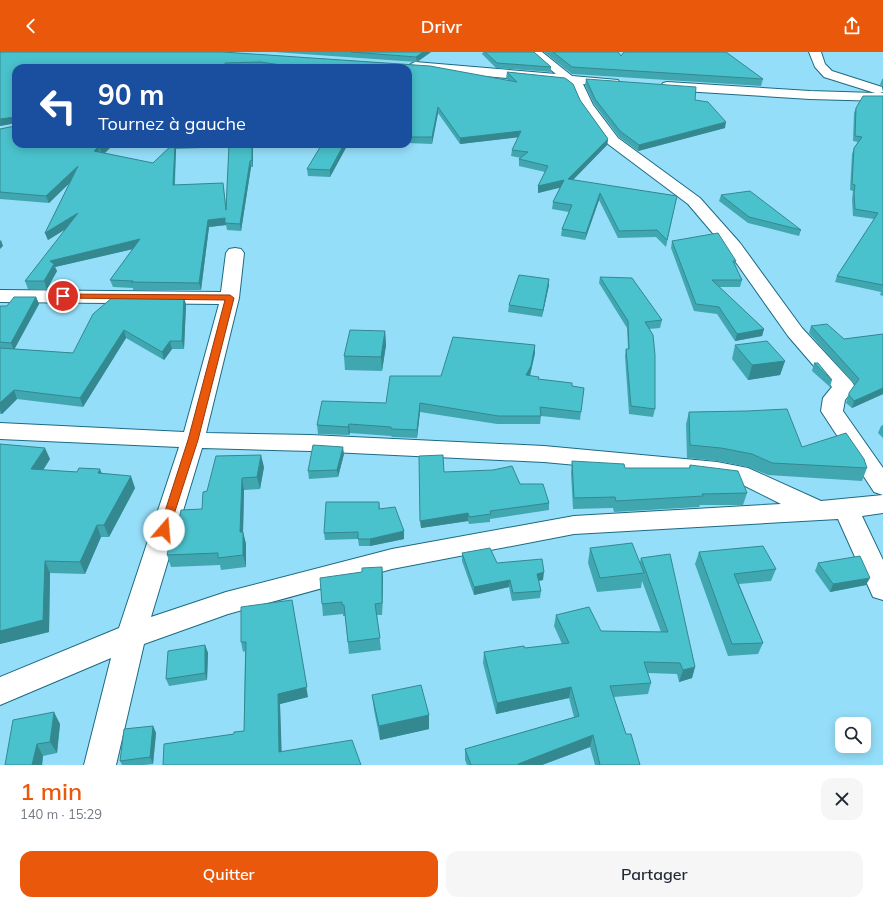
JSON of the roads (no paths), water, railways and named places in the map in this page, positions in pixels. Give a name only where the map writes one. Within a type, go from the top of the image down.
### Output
[{"type":"street","points":[[535,52],[579,87],[587,105],[613,141],[694,201],[734,247],[796,332],[844,387],[834,398],[832,411],[883,486]]},
{"type":"street","points":[[815,52],[819,67],[828,74],[883,92]]},
{"type":"street","points":[[412,66],[569,80],[624,83]]},
{"type":"street","points":[[655,85],[810,95],[883,97]]},
{"type":"street","points":[[100,765],[131,636],[193,440],[230,298],[236,253]]},
{"type":"street","points":[[0,296],[230,298]]},
{"type":"street","points":[[0,431],[544,454],[718,470],[740,474],[818,511]]},
{"type":"street","points":[[0,691],[131,636],[226,603],[392,559],[556,527],[818,511],[883,504]]},
{"type":"street","points":[[846,509],[883,589]]}]
